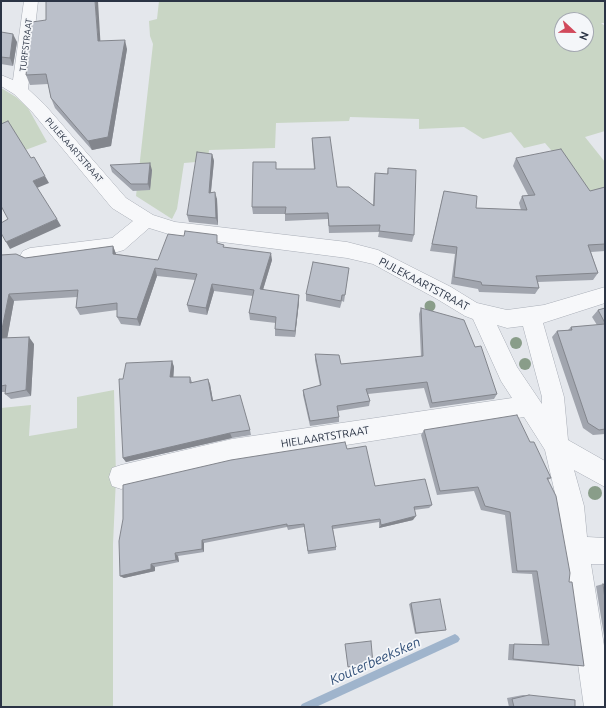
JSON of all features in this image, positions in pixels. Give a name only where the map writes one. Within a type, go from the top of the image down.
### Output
[{"type":"street","name":"TURFSTRAAT","points":[[20,90],[31,1]]},
{"type":"street","name":"PIJLEKAARTSTRAAT","points":[[1,80],[20,90],[39,109],[119,203],[146,220],[175,229],[347,250],[378,258],[444,293],[472,310],[507,319],[544,314],[605,295]]},
{"type":"street","points":[[30,256],[117,245],[146,220]]},
{"type":"street","points":[[480,312],[510,374],[556,446],[605,475]]},
{"type":"street","points":[[531,316],[553,397],[556,446],[570,506],[575,550],[599,707]]},
{"type":"street","name":"HIELAARTSTRAAT","points":[[121,477],[232,451],[530,406]]},
{"type":"street","points":[[575,550],[605,552]]},
{"type":"green space","points":[[159,1],[605,1],[605,23],[601,23],[605,26],[605,131],[585,137],[605,162],[605,191],[589,195],[545,143],[524,148],[511,132],[483,139],[464,127],[419,129],[419,119],[350,117],[349,121],[276,123],[275,148],[209,150],[208,161],[184,163],[177,209],[172,219],[136,196],[153,44],[150,36],[149,21],[157,19]]},
{"type":"green space","points":[[1,88],[16,97],[28,108],[47,142],[1,159]]},
{"type":"green space","points":[[114,390],[116,478],[113,544],[113,707],[1,707],[1,408],[31,405],[29,436],[77,428],[77,397]]},
{"type":"building","points":[[46,1],[95,1],[98,41],[125,40],[108,137],[88,141],[51,98],[46,74],[26,75],[32,22],[46,20]]},
{"type":"building","points":[[1,32],[13,34],[10,58],[1,57]]},
{"type":"building","points":[[8,121],[31,158],[34,157],[45,176],[33,181],[57,219],[6,242],[1,233],[1,223],[8,219],[1,206],[1,124]]},
{"type":"building","points":[[330,137],[337,187],[349,187],[374,206],[375,173],[388,174],[388,168],[416,170],[414,235],[379,231],[380,225],[329,226],[328,213],[285,214],[286,207],[252,207],[253,162],[276,162],[276,169],[315,169],[312,138]]},
{"type":"building","points":[[561,149],[590,191],[605,187],[605,244],[588,245],[598,273],[536,276],[539,288],[482,285],[481,282],[454,277],[457,247],[432,244],[444,191],[477,196],[476,208],[527,210],[522,196],[535,195],[516,158]]},
{"type":"building","points":[[197,152],[212,154],[209,193],[215,192],[216,218],[187,215]]},
{"type":"building","points":[[150,163],[148,184],[131,184],[110,165]]},
{"type":"building","points":[[185,231],[217,235],[217,243],[224,245],[223,247],[271,253],[260,289],[299,295],[295,331],[275,329],[276,317],[249,313],[254,290],[212,284],[206,308],[187,305],[197,274],[155,268],[137,319],[117,317],[117,303],[76,308],[78,290],[9,294],[1,334],[1,255],[16,254],[25,258],[113,246],[113,254],[158,260],[168,234],[184,236]]},
{"type":"building","points":[[313,262],[349,268],[345,295],[342,295],[341,301],[306,294]]},
{"type":"building","points":[[421,308],[464,320],[475,347],[481,346],[497,394],[432,403],[427,382],[366,389],[370,401],[337,406],[339,417],[310,421],[303,390],[321,385],[315,354],[339,355],[341,364],[423,356]]},
{"type":"building","points":[[605,308],[605,323],[598,310]]},
{"type":"building","points":[[605,324],[605,429],[599,430],[588,423],[557,331],[572,330],[571,327]]},
{"type":"building","points":[[29,337],[26,390],[5,394],[6,385],[1,386],[1,338]]},
{"type":"building","points":[[172,361],[170,377],[190,377],[190,383],[208,379],[212,401],[240,395],[250,430],[230,433],[123,458],[119,379],[123,379],[126,363]]},
{"type":"building","points":[[517,415],[530,442],[534,442],[551,478],[547,478],[556,496],[570,573],[569,582],[572,582],[584,666],[513,659],[514,644],[549,645],[537,571],[517,571],[510,512],[485,506],[478,487],[440,491],[424,430]]},
{"type":"building","points":[[345,442],[347,449],[366,446],[375,486],[425,479],[432,505],[414,507],[416,516],[381,525],[380,519],[332,526],[336,547],[308,551],[304,524],[287,526],[287,524],[202,540],[202,549],[175,553],[176,560],[151,564],[151,569],[120,576],[119,541],[123,519],[123,485],[231,460]]},
{"type":"building","points":[[603,584],[605,585],[605,599]]},
{"type":"building","points":[[440,599],[446,630],[416,633],[411,603]]},
{"type":"building","points":[[371,641],[373,664],[348,667],[345,644]]},
{"type":"building","points":[[529,695],[575,700],[575,707],[514,707],[512,699]]},
{"type":"waterway","name":"Kouterbeeksken","points":[[305,707],[455,639]]}]
